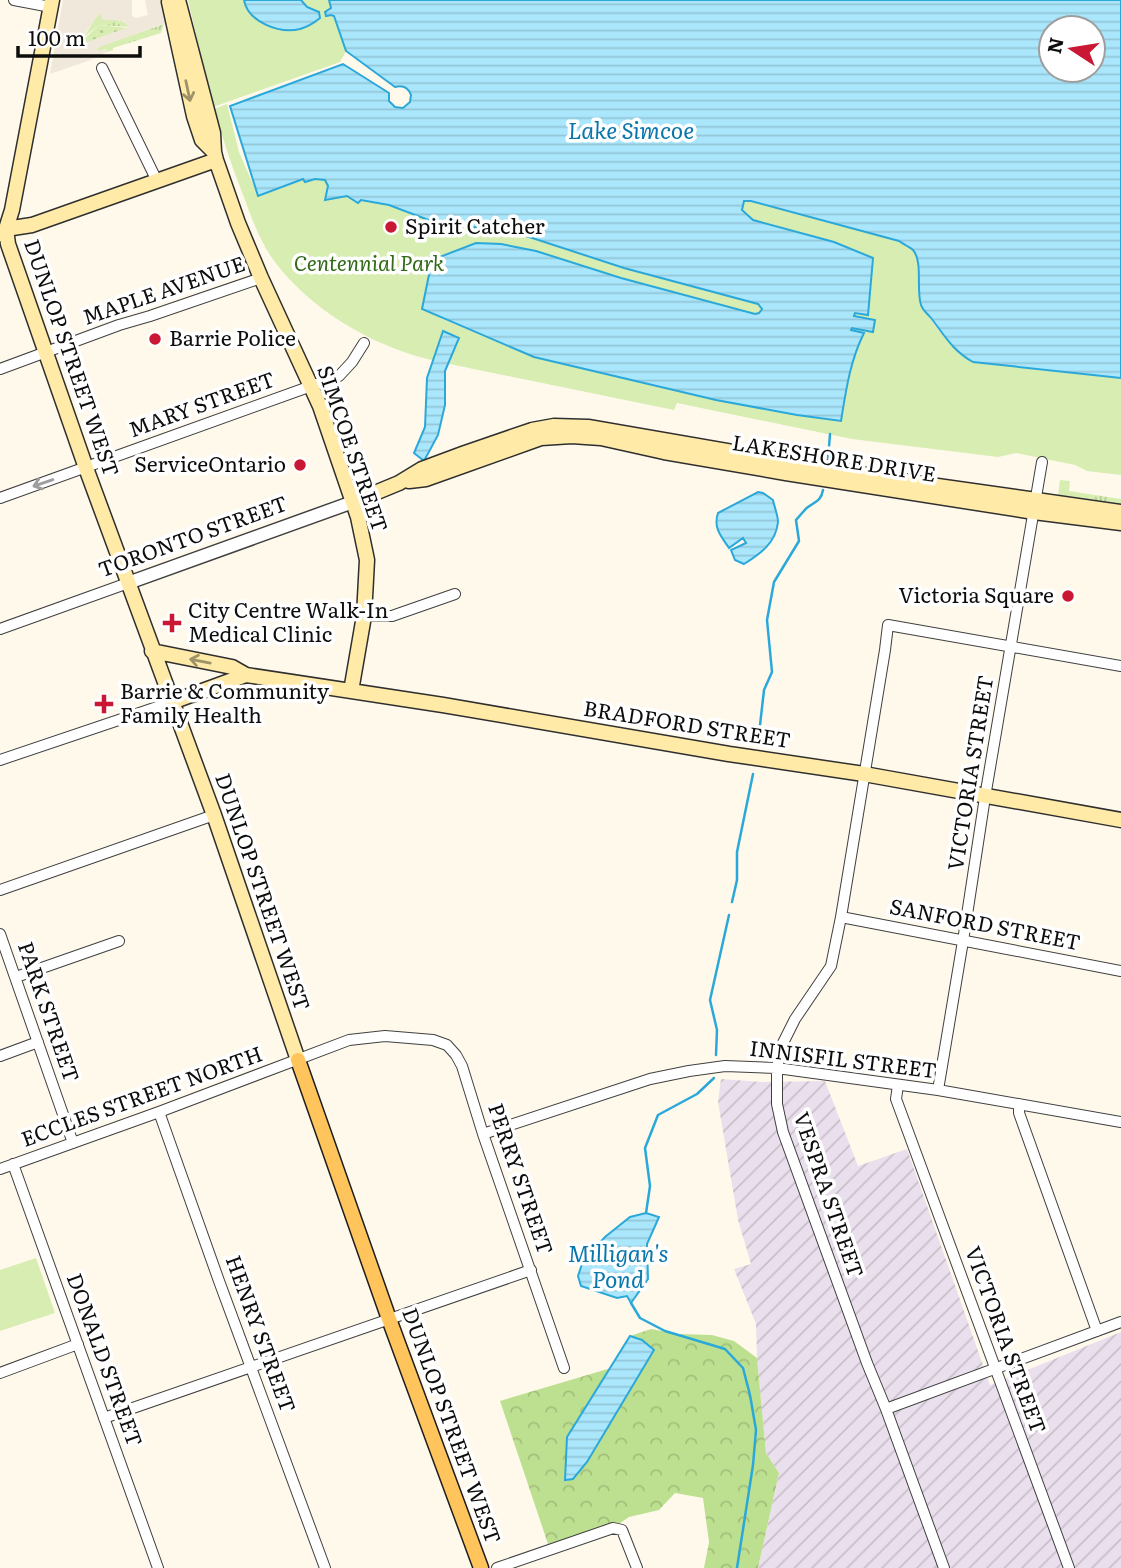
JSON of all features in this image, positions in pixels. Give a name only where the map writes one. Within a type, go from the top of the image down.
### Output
[{"type":"main road","name":"SIMCOE STREET","points":[[168,0],[194,116],[202,140],[215,156]]},
{"type":"main road","name":"SIMCOE STREET","points":[[178,0],[214,133],[215,156],[238,223],[320,406],[358,517],[368,560],[364,616],[351,691]]},
{"type":"main road","points":[[2,228],[12,210],[52,4]]},
{"type":"main road","points":[[2,228],[32,225],[157,181],[215,156]]},
{"type":"main road","name":"DUNLOP STREET WEST","points":[[2,228],[152,651],[214,815],[389,1319],[481,1568]]},
{"type":"main road","points":[[542,433],[588,427],[1035,506],[1121,512]]},
{"type":"main road","name":"TORONTO STREET","points":[[354,502],[399,483],[426,479],[542,433]]},
{"type":"main road","name":"LAKESHORE DRIVE","points":[[542,433],[601,438],[664,452],[772,470],[1035,506],[1121,523]]},
{"type":"main road","name":"BRADFORD STREET","points":[[152,651],[232,667],[246,674],[864,774],[1121,820]]},
{"type":"main road","points":[[172,702],[246,674]]},
{"type":"street","points":[[14,0],[52,4]]},
{"type":"street","points":[[102,68],[157,181]]},
{"type":"street","name":"MAPLE AVENUE","points":[[0,369],[119,325],[261,278]]},
{"type":"street","name":"MARY STREET","points":[[0,498],[339,376],[364,343]]},
{"type":"street","name":"VICTORIA STREET","points":[[938,1090],[1042,463]]},
{"type":"street","name":"TORONTO STREET","points":[[0,629],[354,502]]},
{"type":"street","points":[[364,616],[392,616],[455,594]]},
{"type":"street","name":"VESPRA STREET","points":[[944,1568],[783,1132],[776,1104],[777,1068],[783,1043],[795,1020],[831,966],[888,625],[1011,648]]},
{"type":"street","points":[[1011,648],[1121,666]]},
{"type":"street","points":[[0,760],[172,702]]},
{"type":"street","points":[[0,890],[214,815]]},
{"type":"street","name":"SANFORD STREET","points":[[841,917],[1121,971]]},
{"type":"street","name":"PARK STREET","points":[[0,934],[73,1143]]},
{"type":"street","points":[[16,976],[119,941]]},
{"type":"street","name":"ECCLES STREET NORTH","points":[[0,1169],[298,1060],[334,1044],[360,1037],[385,1036],[421,1038],[447,1045]]},
{"type":"street","points":[[0,1056],[38,1042]]},
{"type":"street","name":"PERRY STREET","points":[[447,1045],[463,1066],[483,1134],[564,1368]]},
{"type":"street","name":"INNISFIL STREET","points":[[483,1134],[650,1079],[725,1066],[777,1068],[938,1090],[1121,1122]]},
{"type":"street","name":"VICTORIA STREET","points":[[898,1085],[896,1099],[1069,1568]]},
{"type":"street","points":[[1019,1104],[1018,1113],[1097,1331]]},
{"type":"street","name":"HENRY STREET","points":[[159,1112],[325,1568]]},
{"type":"street","name":"DONALD STREET","points":[[13,1164],[158,1568]]},
{"type":"street","points":[[104,1418],[531,1270]]},
{"type":"street","points":[[886,1409],[1121,1322]]},
{"type":"street","points":[[0,1373],[79,1344]]},
{"type":"street","points":[[497,1568],[613,1528],[622,1530],[637,1568]]},
{"type":"shaded area","points":[[63,0],[132,0],[132,16],[136,18],[148,15],[145,0],[165,0],[169,22],[102,46],[98,51],[106,49],[107,52],[50,74]],"holes":[[[100,13],[102,20],[122,20],[129,27],[78,45],[79,38]]]},
{"type":"shaded area","points":[[721,1079],[762,1082],[825,1081],[858,1166],[907,1149],[990,1385],[1121,1332],[1121,1568],[758,1568],[779,1473],[766,1453],[756,1324],[734,1269],[751,1264],[738,1220],[718,1102]]},
{"type":"green space","points":[[188,0],[329,0],[331,8],[326,12],[334,16],[346,51],[340,62],[213,107]]},
{"type":"green space","points":[[100,11],[104,19],[121,20],[130,27],[99,25],[83,38]]},
{"type":"green space","points":[[164,24],[161,33],[107,52],[106,49],[98,52],[97,49],[101,46]]},
{"type":"green space","points":[[99,25],[128,28],[77,46],[79,38],[84,39]]},
{"type":"green space","name":"Centennial Park","points":[[227,104],[239,152],[258,196],[304,179],[305,182],[325,180],[328,186],[326,200],[347,196],[357,203],[360,200],[389,205],[439,224],[520,234],[624,268],[760,305],[761,312],[755,314],[621,278],[536,251],[440,318],[534,357],[698,396],[755,407],[847,383],[855,352],[864,334],[851,330],[852,327],[873,331],[875,320],[854,316],[855,313],[868,315],[873,258],[834,242],[753,220],[742,210],[744,201],[899,241],[914,250],[921,302],[932,322],[957,350],[972,362],[1121,378],[1121,475],[1087,471],[1075,465],[1016,453],[998,457],[852,439],[677,403],[674,410],[435,361],[389,346],[344,324],[324,310],[287,277],[272,258],[250,215],[214,109]]},
{"type":"green space","points":[[1060,480],[1070,481],[1069,491],[1121,499],[1121,506],[1058,496]]},
{"type":"green space","points":[[36,1258],[55,1313],[0,1331],[0,1270]]},
{"type":"green space","points":[[651,1329],[679,1334],[712,1335],[734,1341],[757,1358],[766,1453],[779,1473],[758,1568],[704,1568],[709,1542],[703,1498],[675,1493],[659,1510],[629,1517],[610,1530],[585,1532],[548,1544],[500,1401],[611,1368],[567,1437],[642,1340],[630,1336]]},
{"type":"water","points":[[244,0],[301,0],[307,7],[319,12],[320,18],[300,29],[274,28],[251,15]]},
{"type":"water","name":"Lake Simcoe","points":[[329,0],[1121,0],[1121,378],[973,362],[954,348],[922,307],[918,261],[912,249],[899,241],[751,201],[744,201],[742,210],[753,220],[834,242],[873,258],[868,315],[855,313],[854,316],[875,320],[873,332],[851,330],[864,333],[852,365],[841,421],[716,400],[534,357],[422,309],[432,260],[476,243],[501,244],[536,251],[621,278],[755,314],[762,309],[758,304],[624,268],[520,234],[439,224],[389,205],[361,200],[358,203],[347,196],[325,200],[328,186],[325,180],[305,182],[303,179],[258,196],[230,106],[343,64],[389,93],[389,101],[395,107],[403,108],[410,102],[411,95],[406,88],[395,87],[346,51],[334,16],[326,16],[325,12],[331,8]]},
{"type":"water","points":[[443,331],[459,338],[445,371],[445,405],[438,435],[424,461],[414,453],[425,427],[427,378]]},
{"type":"water","points":[[758,492],[773,500],[778,519],[777,529],[766,547],[744,564],[735,560],[731,550],[746,543],[743,538],[729,548],[716,523],[718,513]]},
{"type":"water","name":"Milligan's Pond","points":[[646,1213],[659,1217],[647,1244],[648,1279],[631,1303],[627,1296],[617,1298],[581,1286],[578,1276],[583,1261],[605,1237],[630,1217]]},
{"type":"water","points":[[630,1336],[642,1340],[654,1350],[587,1462],[573,1479],[565,1480],[567,1437]]},
{"type":"waterway","points":[[828,459],[830,434]]},
{"type":"waterway","points":[[758,743],[764,690],[772,672],[767,620],[774,582],[799,541],[796,520],[806,508],[819,499],[823,490]]},
{"type":"waterway","points":[[732,902],[737,880],[737,852],[753,774]]},
{"type":"waterway","points":[[716,1055],[717,1030],[710,1000],[729,915]]},
{"type":"waterway","points":[[646,1213],[650,1186],[645,1148],[658,1115],[697,1094],[714,1078]]},
{"type":"waterway","points":[[631,1303],[640,1318],[665,1331],[725,1349],[743,1368],[756,1430],[737,1568]]},
{"type":"place","name":"Spirit Catcher","points":[[391,227]]},
{"type":"place","name":"Barrie Police","points":[[155,339]]},
{"type":"place","name":"ServiceOntario","points":[[300,465]]},
{"type":"place","name":"Victoria Square","points":[[1068,596]]},
{"type":"place","name":"City Centre Walk-In Medical Clinic","points":[[172,623]]},
{"type":"place","name":"Barrie & Community Family Health","points":[[104,704]]}]
